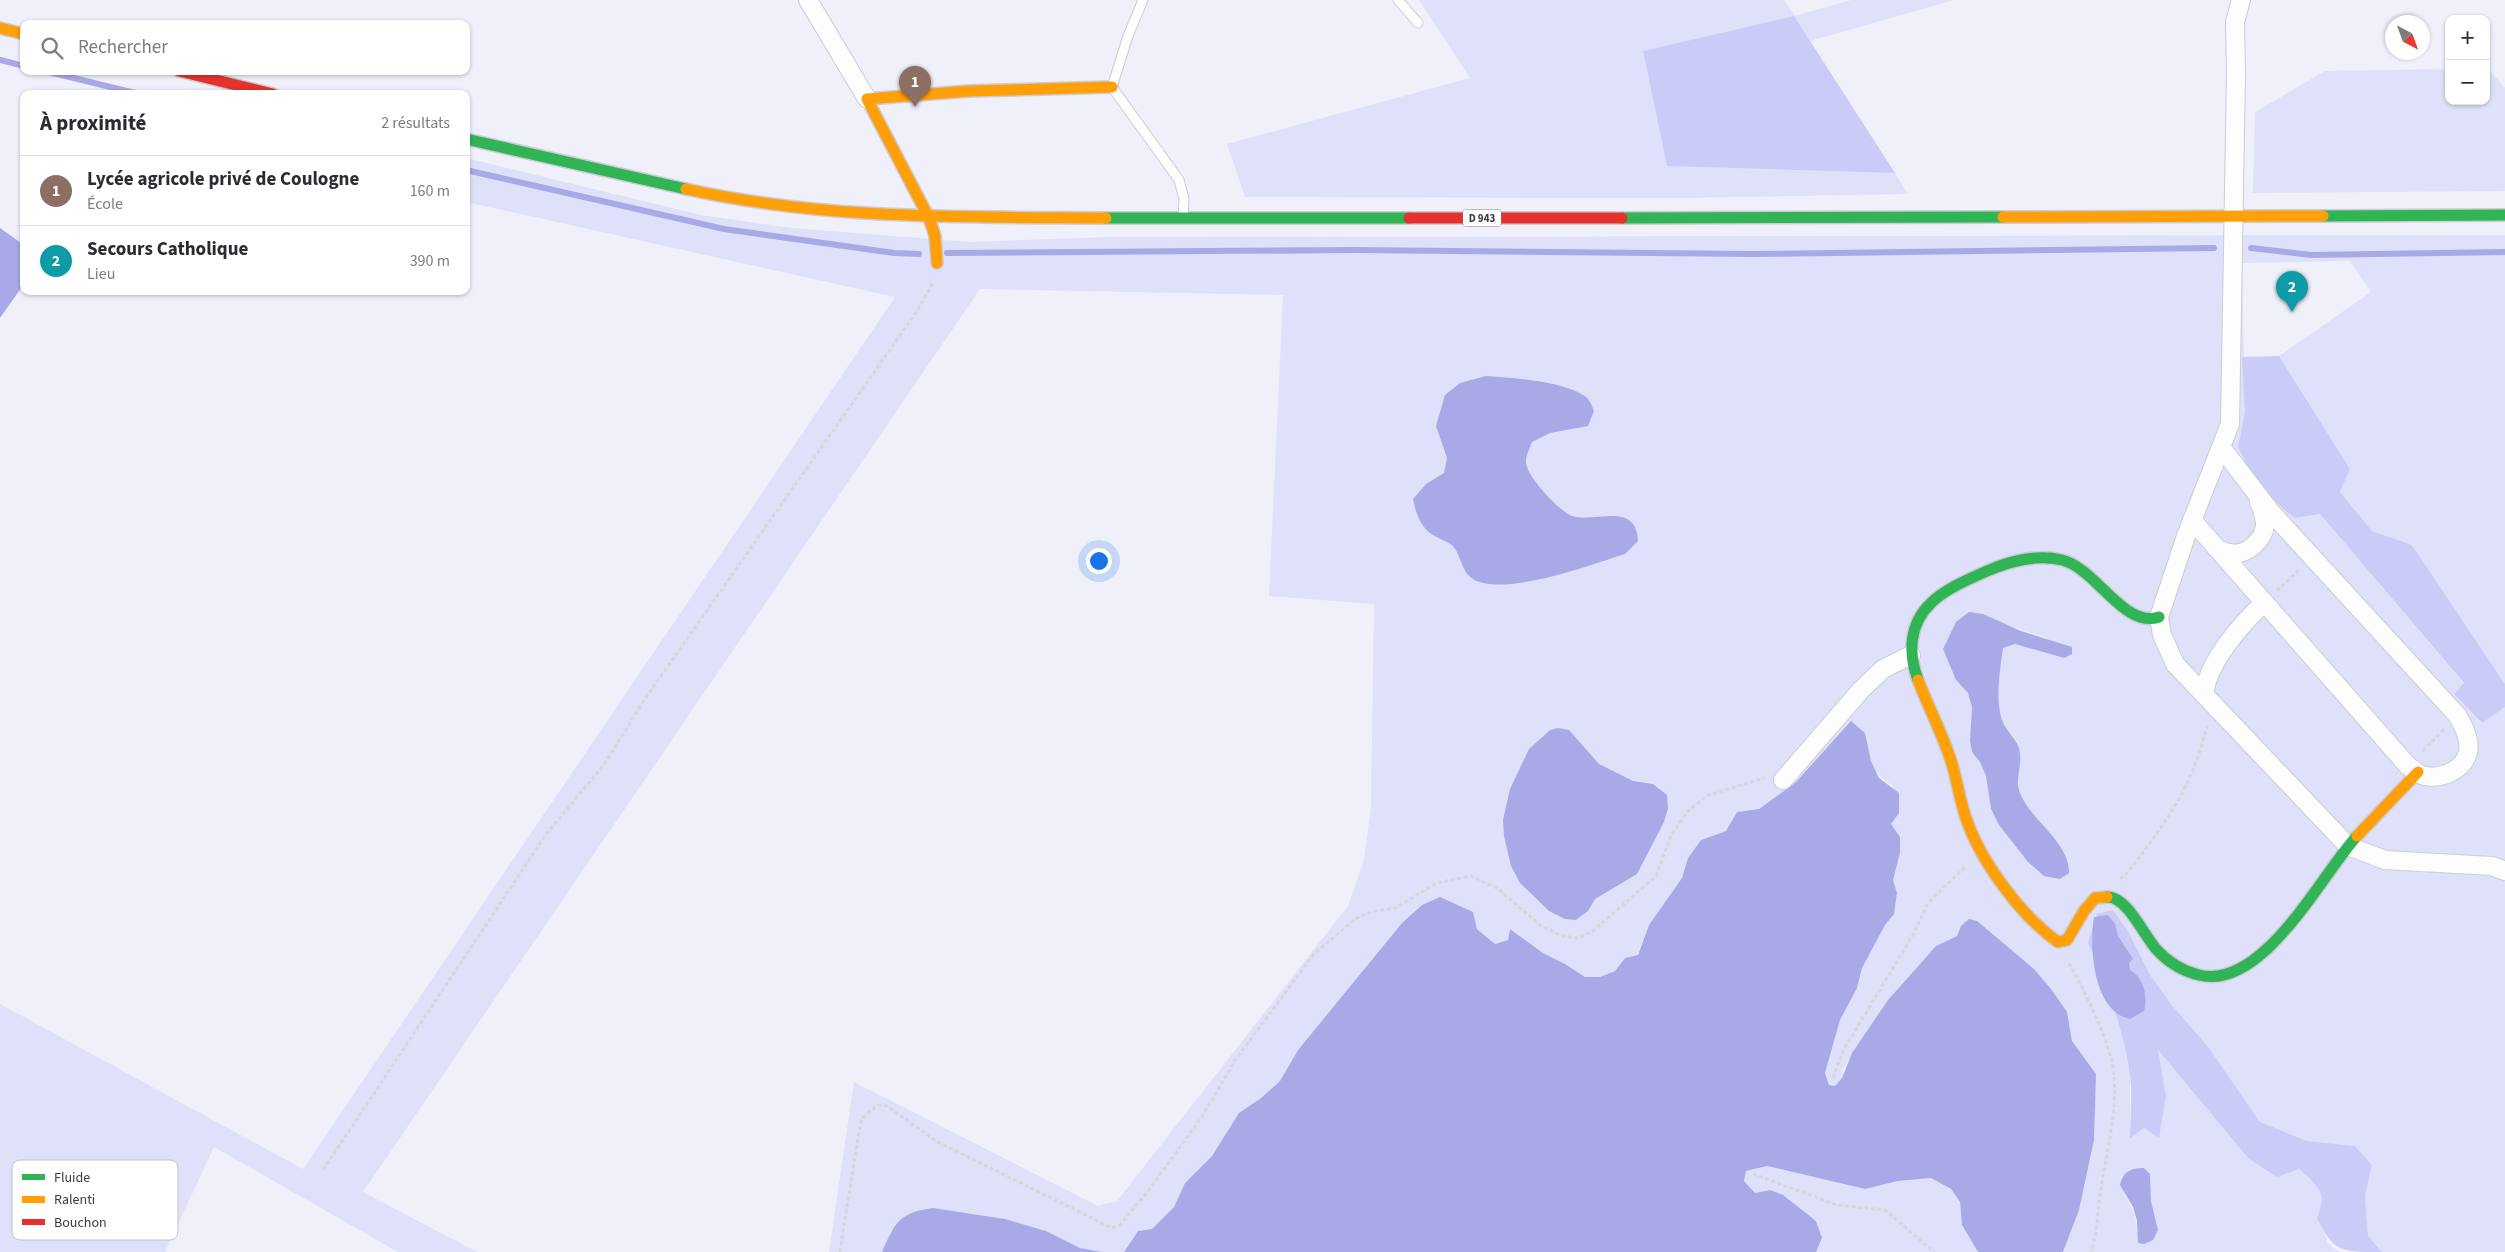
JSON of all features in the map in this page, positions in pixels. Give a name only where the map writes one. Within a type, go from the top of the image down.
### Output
[{"type":"main road","points":[[0,28],[20,33]]},
{"type":"main road","points":[[195,75],[257,90]]},
{"type":"main road","points":[[937,263],[935,236],[929,218],[867,99],[969,91],[1112,87]]},
{"type":"main road","name":"D 943","points":[[470,140],[728,198],[806,209],[929,218],[1183,219],[2505,214]]},
{"type":"main road","points":[[2159,617],[2148,620],[2133,615],[2077,566],[2059,559],[2027,559],[1994,566],[1933,600],[1916,624],[1911,656],[1951,758],[1958,792],[1970,830],[2018,902],[2048,937],[2058,942],[2067,940],[2084,911],[2096,898],[2111,897],[2121,901],[2141,925],[2157,950],[2176,968],[2200,976],[2224,976],[2250,962],[2281,935],[2298,917],[2348,846],[2413,769]]},
{"type":"street","points":[[808,0],[867,99]]},
{"type":"street","points":[[2175,664],[2162,635],[2159,617],[2192,520],[2230,424],[2235,22],[2241,0]]},
{"type":"street","points":[[2192,520],[2413,769],[2424,776],[2442,776],[2458,769],[2468,751],[2466,732],[2457,715],[2312,558],[2253,490],[2221,447]]},
{"type":"street","points":[[2216,548],[2232,554],[2247,551],[2260,540],[2265,526],[2253,490]]},
{"type":"street","points":[[2208,698],[2207,678],[2244,622],[2264,603]]},
{"type":"street","points":[[2133,615],[2154,636],[2175,664],[2348,846],[2385,860],[2492,866],[2505,871]]},
{"type":"street","points":[[1783,780],[1861,690],[1883,669],[1911,656]]},
{"type":"lane","points":[[1143,0],[1128,36],[1112,87],[1179,180],[1184,199],[1183,219]]},
{"type":"lane","points":[[1398,0],[1418,23]]},
{"type":"path","points":[[323,1170],[547,833],[603,766],[644,699],[917,311],[934,280],[937,263]]},
{"type":"path","points":[[2264,603],[2312,558]]},
{"type":"path","points":[[2096,898],[2127,873],[2173,813],[2189,780],[2203,740],[2208,698]]},
{"type":"path","points":[[2413,769],[2457,715]]},
{"type":"path","points":[[840,1252],[862,1118],[878,1105],[887,1106],[936,1141],[1112,1228],[1121,1224],[1152,1186],[1203,1115],[1236,1059],[1314,954],[1355,920],[1371,912],[1395,908],[1436,883],[1471,876],[1497,888],[1540,925],[1561,936],[1580,938],[1594,930],[1656,876],[1671,836],[1686,813],[1706,796],[1772,775],[1783,780]]},
{"type":"path","points":[[1833,1078],[1844,1049],[1913,935],[1928,903],[1960,870],[1984,852]]},
{"type":"path","points":[[2058,942],[2102,1032],[2114,1074],[2112,1126],[2100,1190],[2096,1238],[2091,1252]]},
{"type":"path","points":[[1753,1174],[1837,1205],[1884,1210],[1934,1252]]},
{"type":"shaded area","points":[[1419,0],[1784,0],[1795,16],[1851,0],[1954,0],[1810,41],[1794,16],[1643,51],[1667,166],[1895,173],[1908,194],[1679,198],[1245,197],[1227,144],[1470,78]]},
{"type":"shaded area","points":[[1794,16],[1895,173],[1667,166],[1643,51]]},
{"type":"shaded area","points":[[2445,69],[2445,105],[2490,105],[2490,70],[2505,88],[2505,191],[2253,193],[2255,112],[2325,71]]},
{"type":"shaded area","points":[[470,159],[701,215],[792,228],[970,242],[1109,237],[2505,235],[2505,684],[2412,545],[2372,531],[2340,492],[2350,469],[2279,356],[2371,292],[2350,261],[2242,263],[2245,411],[2238,447],[2293,518],[2320,514],[2464,684],[2454,694],[2481,723],[2505,707],[2505,1252],[2382,1252],[2368,1236],[2365,1196],[2372,1165],[2355,1146],[2307,1141],[2260,1122],[2209,1048],[2171,1004],[2150,975],[2129,933],[2105,982],[2121,1027],[2130,1077],[2130,1137],[2144,1128],[2159,1138],[2166,1096],[2157,1049],[2248,1158],[2299,1169],[2318,1186],[2323,1204],[2327,1242],[2339,1252],[2063,1252],[2079,1210],[2094,1140],[2096,1074],[2072,1041],[2067,1012],[1961,926],[1957,936],[1936,946],[1888,1000],[1843,1069],[1842,1078],[1835,1086],[1829,1085],[1825,1073],[1840,1020],[1857,988],[1862,968],[1885,925],[1894,914],[1897,893],[1893,880],[1900,853],[1900,837],[1891,825],[1893,786],[1885,781],[1875,770],[1865,733],[1815,763],[1796,782],[1759,809],[1737,812],[1726,831],[1701,840],[1688,858],[1682,878],[1649,925],[1637,955],[1625,958],[1615,971],[1600,977],[1585,977],[1543,953],[1510,929],[1508,940],[1495,944],[1477,929],[1473,912],[1422,905],[1402,923],[1298,1050],[1280,1081],[1261,1098],[1239,1113],[1212,1156],[1185,1183],[1174,1207],[1152,1229],[1138,1231],[1124,1252],[1102,1252],[1080,1248],[1046,1231],[1005,1219],[933,1208],[891,1230],[882,1252],[829,1252],[854,1082],[1098,1206],[1117,1201],[1348,906],[1364,860],[1371,807],[1374,604],[1269,596],[1283,295],[980,289],[363,1192],[477,1252],[398,1252],[214,1147],[178,1224],[178,1160],[12,1160],[12,1240],[171,1240],[165,1252],[0,1252],[0,1004],[303,1169],[895,297],[470,203]],"holes":[[[2002,623],[2047,638],[2064,658],[2015,644],[2003,648],[1999,675],[1998,703],[2002,720],[2018,744],[2020,760],[2019,789],[2021,795],[2060,846],[2069,862],[2014,843],[1999,825],[1991,809],[1986,776],[1980,762],[1972,752],[1970,741],[1972,707],[1968,692],[1956,680],[1943,649]],[[2130,1169],[2150,1174],[2151,1201],[2158,1230],[2137,1232],[2135,1216],[2123,1190],[2121,1177]]]},
{"type":"shaded area","points":[[0,228],[20,242],[20,290],[0,318]]},
{"type":"shaded area","points":[[2279,356],[2350,469],[2340,492],[2372,531],[2412,545],[2505,684],[2505,707],[2482,723],[2454,694],[2464,683],[2320,514],[2294,518],[2258,486],[2238,447],[2245,411],[2242,357]]},
{"type":"shaded area","points":[[1486,376],[1524,379],[1565,387],[1589,400],[1594,411],[1588,426],[1550,433],[1532,442],[1526,461],[1527,467],[1544,492],[1566,513],[1582,517],[1623,517],[1630,521],[1636,529],[1638,541],[1625,554],[1568,572],[1521,583],[1500,585],[1482,583],[1466,573],[1452,545],[1426,529],[1418,515],[1413,499],[1426,484],[1444,473],[1447,458],[1436,426],[1445,395],[1460,383]]},
{"type":"shaded area","points":[[1969,612],[1983,614],[2021,631],[2072,647],[2072,654],[2064,658],[2015,644],[2003,648],[1999,684],[1999,703],[2002,720],[2015,740],[2020,753],[2018,782],[2020,794],[2030,810],[2059,844],[2064,853],[2069,873],[2060,879],[2044,876],[2028,862],[1999,825],[1991,809],[1986,776],[1980,762],[1972,752],[1970,741],[1972,707],[1968,693],[1956,680],[1943,649],[1956,622]]},
{"type":"shaded area","points":[[1851,721],[1865,733],[1871,761],[1879,778],[1899,793],[1899,813],[1891,824],[1900,837],[1900,853],[1893,880],[1897,893],[1894,914],[1885,925],[1862,968],[1857,988],[1840,1020],[1825,1073],[1829,1085],[1835,1086],[1842,1078],[1852,1053],[1888,1000],[1936,946],[1957,936],[1961,926],[1969,919],[1977,921],[2034,969],[2051,989],[2067,1012],[2072,1041],[2096,1074],[2094,1140],[2079,1210],[2063,1252],[1978,1252],[1962,1225],[1960,1202],[1951,1189],[1931,1178],[1898,1181],[1865,1189],[1767,1166],[1746,1171],[1744,1181],[1755,1193],[1770,1190],[1783,1195],[1816,1221],[1822,1238],[1816,1252],[1124,1252],[1138,1231],[1152,1229],[1174,1207],[1185,1183],[1212,1156],[1239,1113],[1261,1098],[1280,1081],[1298,1050],[1402,923],[1422,905],[1440,897],[1473,912],[1477,929],[1495,944],[1508,940],[1510,929],[1543,953],[1585,977],[1600,977],[1615,971],[1625,958],[1638,955],[1649,925],[1682,878],[1688,858],[1701,840],[1726,831],[1737,812],[1759,809],[1796,782]]},
{"type":"shaded area","points":[[1558,728],[1569,730],[1599,764],[1633,781],[1653,784],[1667,795],[1668,808],[1664,822],[1637,874],[1595,899],[1588,911],[1576,920],[1565,919],[1549,911],[1520,883],[1511,866],[1504,836],[1503,820],[1510,789],[1529,749],[1550,730]]},
{"type":"shaded area","points":[[2113,910],[2129,933],[2150,975],[2171,1004],[2209,1048],[2260,1122],[2307,1141],[2355,1146],[2372,1165],[2365,1196],[2368,1236],[2382,1252],[2347,1250],[2334,1244],[2328,1238],[2317,1218],[2322,1202],[2316,1185],[2299,1169],[2277,1177],[2248,1158],[2158,1050],[2166,1096],[2159,1138],[2144,1128],[2130,1138],[2131,1084],[2124,1041],[2108,992],[2088,943],[2097,914]]},
{"type":"shaded area","points":[[2108,915],[2115,924],[2118,936],[2133,959],[2129,963],[2130,970],[2139,978],[2144,988],[2144,1011],[2130,1019],[2118,1014],[2108,1004],[2101,992],[2096,977],[2092,945],[2094,917]]},
{"type":"shaded area","points":[[1767,1166],[1865,1189],[1898,1181],[1931,1178],[1951,1189],[1960,1202],[1962,1225],[1978,1252],[1816,1252],[1822,1238],[1816,1221],[1770,1190],[1755,1193],[1744,1181],[1746,1171]]},
{"type":"shaded area","points":[[2144,1168],[2150,1174],[2151,1201],[2158,1230],[2153,1240],[2144,1244],[2138,1243],[2137,1221],[2133,1207],[2120,1185],[2125,1173]]},
{"type":"shaded area","points":[[933,1208],[1005,1219],[1046,1231],[1080,1248],[1102,1252],[882,1252],[895,1226],[905,1216]]},
{"type":"waterway","points":[[0,60],[20,65]]},
{"type":"waterway","points":[[61,75],[123,90]]},
{"type":"waterway","points":[[470,171],[724,229],[894,253],[919,254]]},
{"type":"waterway","points":[[947,253],[1355,250],[1752,254],[2214,248]]},
{"type":"waterway","points":[[2251,248],[2311,255],[2505,252]]},
{"type":"traffic: fast","points":[[470,140],[686,189]]},
{"type":"traffic: fast","points":[[2323,216],[2505,215]]},
{"type":"traffic: fast","points":[[1622,218],[2003,217]]},
{"type":"traffic: fast","points":[[1106,218],[1409,218]]},
{"type":"traffic: fast","points":[[1918,680],[1913,660],[1912,639],[1918,620],[1924,611],[1943,593],[2005,564],[2033,558],[2062,560],[2074,565],[2087,574],[2122,606],[2134,614],[2146,618],[2159,617]]},
{"type":"traffic: fast","points":[[2107,897],[2114,898],[2128,910],[2152,944],[2171,963],[2181,969],[2199,975],[2223,975],[2246,966],[2268,948],[2308,901],[2357,836]]},
{"type":"traffic: slow","points":[[0,28],[20,33]]},
{"type":"traffic: slow","points":[[937,263],[935,236],[929,218],[867,99],[969,91],[1112,87]]},
{"type":"traffic: slow","points":[[686,189],[738,199],[843,212],[948,217],[1106,218]]},
{"type":"traffic: slow","points":[[2003,217],[2323,216]]},
{"type":"traffic: slow","points":[[1918,680],[1949,755],[1964,813],[1974,837],[1982,854],[2017,904],[2058,942],[2067,940],[2084,911],[2095,898],[2107,897]]},
{"type":"traffic: slow","points":[[2357,836],[2418,772]]},
{"type":"traffic: jam","points":[[195,75],[257,90]]},
{"type":"traffic: jam","points":[[1409,218],[1622,218]]},
{"type":"place","name":"Lycée agricole privé de Coulogne","points":[[915,107]]},
{"type":"place","name":"Secours Catholique","points":[[2292,312]]}]
